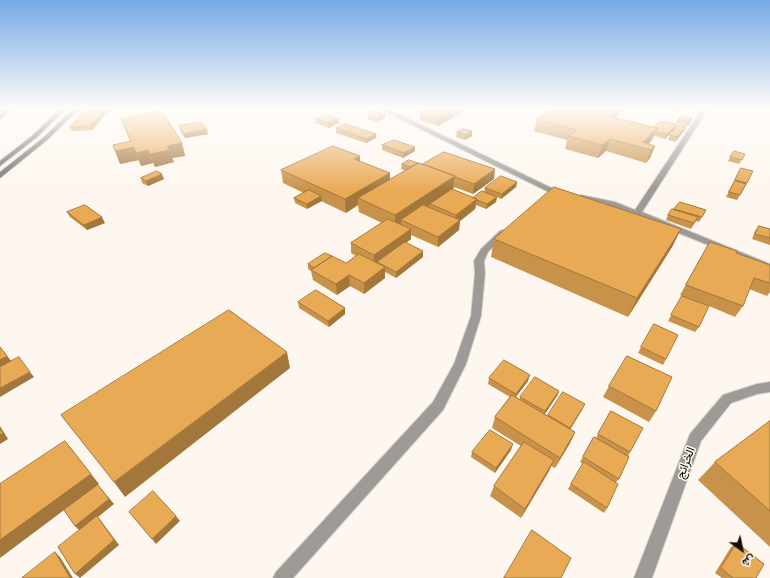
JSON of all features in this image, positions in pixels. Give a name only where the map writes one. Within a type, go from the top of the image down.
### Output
[{"type":"street","points":[[0,164],[35,136]]},
{"type":"street","points":[[0,176],[48,136]]},
{"type":"street","points":[[439,136],[560,194],[612,204],[770,267]]},
{"type":"street","points":[[637,213],[687,136]]},
{"type":"street","points":[[545,198],[560,194]]},
{"type":"street","points":[[282,578],[438,406],[460,364],[476,316],[480,273],[479,260],[484,251],[512,225]]},
{"type":"street","name":"الخرائج","points":[[643,578],[695,438],[727,399],[757,389],[770,387]]},
{"type":"building","points":[[129,136],[178,136],[182,143],[167,146],[170,150],[150,154],[148,150],[136,153],[134,147],[115,151],[113,145],[131,141]]},
{"type":"building","points":[[358,136],[372,136],[366,139]]},
{"type":"building","points":[[568,136],[649,136],[643,142],[655,146],[651,150],[610,139],[602,145]]},
{"type":"building","points":[[394,140],[415,147],[404,153],[382,145]]},
{"type":"building","points":[[333,146],[360,156],[354,159],[390,173],[345,199],[281,170]]},
{"type":"building","points":[[734,151],[745,154],[742,160],[730,157]]},
{"type":"building","points":[[444,152],[495,169],[474,184],[423,164]]},
{"type":"building","points":[[409,160],[418,163],[410,167],[402,164]]},
{"type":"building","points":[[419,163],[455,176],[395,215],[358,198]]},
{"type":"building","points":[[741,168],[753,171],[747,183],[735,180]]},
{"type":"building","points":[[157,171],[162,174],[146,181],[141,178]]},
{"type":"building","points":[[501,176],[517,182],[502,194],[485,188]]},
{"type":"building","points":[[735,181],[746,184],[740,195],[729,192]]},
{"type":"building","points":[[554,187],[681,229],[637,298],[494,239]]},
{"type":"building","points":[[452,189],[477,199],[456,215],[430,204]]},
{"type":"building","points":[[309,190],[321,196],[307,204],[294,198]]},
{"type":"building","points":[[482,191],[497,197],[487,204],[473,198]]},
{"type":"building","points":[[680,202],[706,210],[702,217],[674,209]]},
{"type":"building","points":[[85,205],[102,217],[84,225],[67,212]]},
{"type":"building","points":[[423,205],[460,220],[438,237],[401,220]]},
{"type":"building","points":[[672,209],[698,217],[694,223],[668,215]]},
{"type":"building","points":[[388,219],[411,229],[374,255],[351,243]]},
{"type":"building","points":[[759,226],[770,229],[770,238],[755,234]]},
{"type":"building","points":[[405,242],[423,251],[396,272],[377,262]]},
{"type":"building","points":[[710,242],[737,251],[736,253],[770,265],[770,283],[754,278],[743,306],[686,285]]},
{"type":"building","points":[[325,253],[332,256],[314,268],[308,264]]},
{"type":"building","points":[[359,254],[385,267],[364,283],[349,275],[336,284],[311,270],[332,256],[346,263]]},
{"type":"building","points":[[316,290],[345,308],[328,321],[298,302]]},
{"type":"building","points":[[682,296],[709,306],[699,327],[671,315]]},
{"type":"building","points":[[229,310],[287,352],[114,482],[61,415]]},
{"type":"building","points":[[654,324],[678,335],[666,359],[641,347]]},
{"type":"building","points":[[0,347],[7,356],[0,360]]},
{"type":"building","points":[[627,356],[672,377],[656,411],[609,386]]},
{"type":"building","points":[[19,357],[30,372],[0,388],[0,367]]},
{"type":"building","points":[[504,360],[530,375],[516,394],[489,378]]},
{"type":"building","points":[[535,377],[559,391],[545,411],[520,397]]},
{"type":"building","points":[[563,392],[585,404],[570,428],[548,415]]},
{"type":"building","points":[[512,395],[575,432],[560,458],[495,417]]},
{"type":"building","points":[[611,411],[643,428],[630,452],[598,434]]},
{"type":"building","points":[[770,421],[770,511],[715,462]]},
{"type":"building","points":[[490,430],[513,444],[496,468],[472,452]]},
{"type":"building","points":[[594,437],[629,457],[619,479],[583,457]]},
{"type":"building","points":[[65,441],[91,474],[0,540],[0,484]]},
{"type":"building","points":[[524,442],[554,460],[525,509],[494,486]]},
{"type":"building","points":[[584,462],[618,484],[607,508],[571,484]]},
{"type":"building","points":[[98,485],[109,499],[75,526],[64,510]]},
{"type":"building","points":[[153,491],[176,516],[152,539],[129,512]]},
{"type":"building","points":[[97,516],[114,540],[75,574],[58,547]]},
{"type":"building","points":[[532,530],[571,558],[561,578],[504,578]]},
{"type":"building","points":[[737,543],[764,564],[756,578],[733,578],[721,568]]},
{"type":"building","points":[[55,552],[70,578],[22,578]]}]
